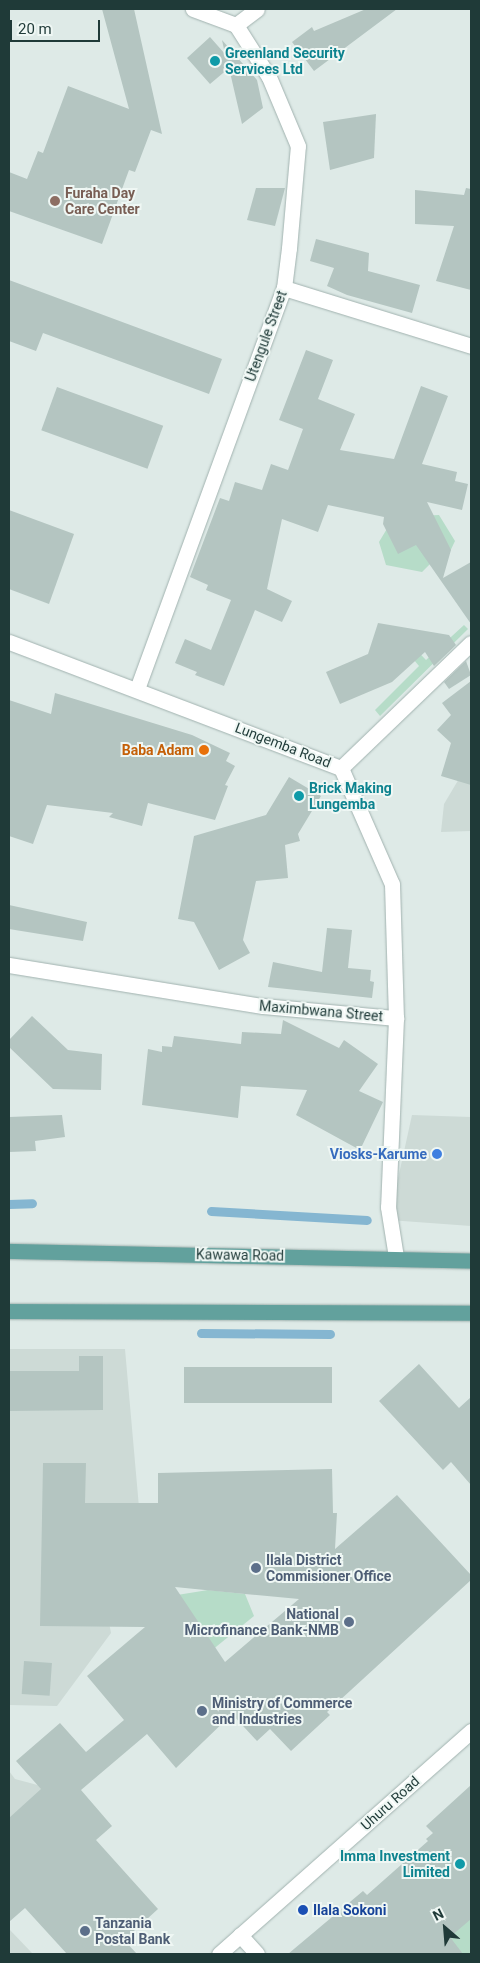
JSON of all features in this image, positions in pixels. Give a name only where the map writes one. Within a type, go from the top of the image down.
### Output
[{"type":"main road","name":"Kawawa Road","points":[[9,1251],[396,1257],[471,1261]]},
{"type":"main road","points":[[9,1311],[471,1313]]},
{"type":"street","points":[[193,9],[236,25],[257,9]]},
{"type":"street","name":"Utengule Street","points":[[137,689],[284,288],[298,146],[269,77],[236,25]]},
{"type":"street","points":[[284,288],[471,346]]},
{"type":"street","name":"Lungemba Road","points":[[9,642],[341,768],[392,884],[396,1018]]},
{"type":"street","points":[[341,768],[471,643]]},
{"type":"street","name":"Maximbwana Street","points":[[9,965],[263,1006],[396,1018],[388,1207],[396,1257]]},
{"type":"street","name":"Uhuru Road","points":[[219,1954],[471,1731]]},
{"type":"street","points":[[240,1935],[257,1954]]},
{"type":"shaded area","points":[[471,766],[471,831],[441,832],[444,804],[463,772]]},
{"type":"shaded area","name":"Viosks-Karume","points":[[412,1115],[471,1117],[471,1226],[389,1220]]},
{"type":"shaded area","points":[[9,1349],[125,1349],[144,1564],[101,1580],[111,1633],[57,1706],[9,1705]]},
{"type":"shaded area","points":[[9,1771],[15,1779],[45,1787],[57,1801],[9,1845]]},
{"type":"shaded area","points":[[9,1929],[33,1954],[9,1954]]},
{"type":"green space","points":[[439,515],[455,541],[445,562],[431,563],[422,572],[386,565],[379,542],[394,517]]},
{"type":"green space","points":[[464,625],[468,629],[380,716],[375,710],[419,666],[394,636],[400,633],[426,660]]},
{"type":"green space","points":[[208,1590],[245,1594],[254,1616],[190,1668],[171,1596]]},
{"type":"green space","points":[[471,1904],[471,1954],[364,1954],[370,1946]]},
{"type":"building","points":[[102,9],[134,9],[162,134],[151,130],[135,172],[129,170],[102,244],[9,211],[9,172],[27,179],[38,151],[43,153],[68,86],[129,109]]},
{"type":"building","points":[[366,9],[397,9],[314,71],[292,42],[312,27],[314,31]]},
{"type":"building","points":[[210,37],[225,54],[222,40],[257,80],[263,108],[242,124],[229,68],[210,84],[187,58]]},
{"type":"building","points":[[376,114],[374,158],[330,170],[323,122]]},
{"type":"building","points":[[256,188],[285,188],[275,226],[247,220]]},
{"type":"building","points":[[466,188],[471,189],[471,290],[436,281],[454,226],[415,224],[415,190],[464,195]]},
{"type":"building","points":[[316,239],[369,253],[368,271],[420,285],[412,313],[347,295],[327,286],[334,268],[310,261]]},
{"type":"building","points":[[9,280],[222,359],[209,394],[43,333],[36,351],[9,341]]},
{"type":"building","points":[[306,350],[333,360],[318,399],[355,414],[340,450],[394,459],[421,386],[448,396],[422,464],[457,472],[455,481],[468,484],[462,510],[427,502],[451,550],[443,578],[471,562],[471,624],[416,545],[398,554],[383,524],[384,517],[328,505],[318,532],[282,519],[267,589],[292,601],[282,622],[255,610],[224,686],[195,675],[197,672],[175,663],[185,639],[211,650],[231,600],[206,590],[208,585],[190,577],[220,498],[229,501],[235,482],[262,490],[271,464],[288,470],[303,429],[279,420]]},
{"type":"building","points":[[57,387],[163,426],[147,469],[41,430]]},
{"type":"building","points":[[9,510],[74,534],[49,604],[9,589]]},
{"type":"building","points":[[378,623],[449,635],[456,645],[434,666],[425,652],[392,682],[340,704],[326,672],[368,654]]},
{"type":"building","points":[[466,661],[471,675],[449,689],[444,682]]},
{"type":"building","points":[[471,681],[471,785],[441,776],[451,743],[437,730],[451,715],[442,703]]},
{"type":"building","points":[[55,693],[192,735],[230,753],[226,761],[235,766],[225,785],[228,786],[215,820],[148,803],[142,826],[109,817],[113,813],[47,805],[33,844],[9,836],[9,700],[51,714]]},
{"type":"building","points":[[289,777],[321,796],[298,834],[300,841],[285,845],[288,878],[256,881],[243,940],[250,953],[219,970],[194,922],[178,919],[194,836],[266,815]]},
{"type":"building","points":[[9,905],[87,922],[83,941],[9,929]]},
{"type":"building","points":[[327,928],[352,930],[348,968],[371,970],[370,981],[374,982],[372,998],[268,987],[273,962],[322,972]]},
{"type":"building","points":[[32,1016],[68,1050],[102,1054],[101,1090],[53,1089],[9,1047],[9,1040]]},
{"type":"building","points":[[283,1020],[339,1048],[344,1040],[378,1064],[359,1091],[383,1102],[360,1150],[296,1115],[307,1090],[241,1086],[238,1118],[142,1105],[148,1049],[162,1052],[162,1046],[172,1047],[174,1036],[241,1044],[242,1032],[281,1034]]},
{"type":"building","points":[[62,1115],[65,1137],[35,1141],[36,1151],[9,1152],[9,1117]]},
{"type":"building","points":[[79,1356],[103,1356],[103,1410],[9,1411],[9,1371],[79,1371]]},
{"type":"building","points":[[419,1364],[459,1408],[471,1397],[471,1485],[451,1462],[443,1470],[379,1401]]},
{"type":"building","points":[[184,1367],[332,1367],[332,1403],[184,1403]]},
{"type":"building","points":[[43,1463],[86,1463],[85,1503],[158,1503],[158,1473],[332,1469],[333,1513],[337,1513],[335,1549],[397,1495],[471,1575],[471,1580],[327,1712],[330,1715],[291,1751],[270,1729],[257,1741],[232,1714],[176,1768],[147,1734],[81,1790],[112,1826],[96,1840],[158,1909],[124,1940],[137,1954],[67,1954],[25,1908],[9,1922],[9,1818],[41,1789],[16,1761],[60,1723],[86,1752],[124,1720],[87,1676],[145,1627],[40,1626]],"holes":[[[175,1587],[299,1599],[225,1662]]]},
{"type":"building","points":[[24,1661],[52,1663],[50,1696],[22,1694]]},
{"type":"building","points":[[471,1785],[471,1919],[450,1937],[463,1954],[288,1954],[363,1891],[367,1895],[428,1841],[426,1839],[433,1833],[426,1826]]},
{"type":"waterway","points":[[9,1204],[32,1203]]},
{"type":"waterway","points":[[211,1211],[367,1220]]},
{"type":"waterway","points":[[201,1333],[330,1334]]},
{"type":"place","name":"Greenland Security Services Ltd","points":[[215,61]]},
{"type":"place","name":"Furaha Day Care Center","points":[[55,201]]},
{"type":"place","name":"Baba Adam","points":[[204,750]]},
{"type":"place","name":"Brick Making Lungemba","points":[[299,796]]},
{"type":"place","name":"Viosks-Karume","points":[[437,1154]]},
{"type":"place","name":"Ilala District Commisioner Office","points":[[256,1568]]},
{"type":"place","name":"National Microfinance Bank-NMB","points":[[349,1622]]},
{"type":"place","name":"Ministry of Commerce and Industries","points":[[202,1711]]},
{"type":"place","name":"Imma Investment Limited","points":[[460,1864]]},
{"type":"place","name":"Ilala Sokoni","points":[[303,1910]]},
{"type":"place","name":"Tanzania Postal Bank","points":[[85,1931]]}]
